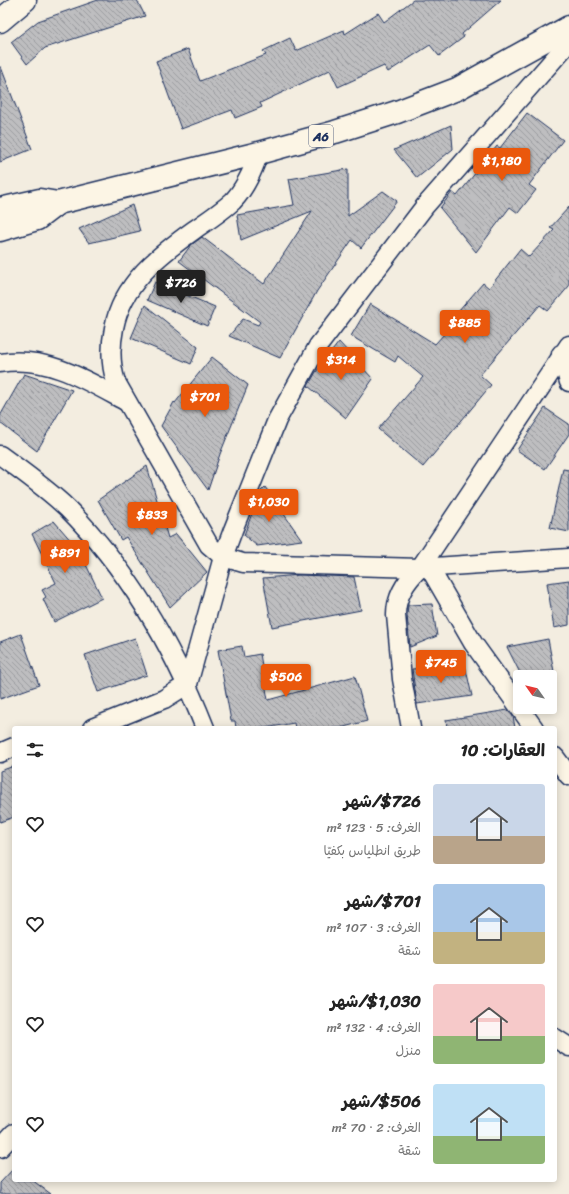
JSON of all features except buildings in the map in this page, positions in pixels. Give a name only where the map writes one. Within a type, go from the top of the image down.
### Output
[{"type":"main road","points":[[0,21],[25,0]]},
{"type":"main road","name":"A6","points":[[0,230],[37,219],[58,203],[258,153],[335,132],[390,114],[457,89],[569,27]]},
{"type":"main road","name":"A6","points":[[0,209],[40,200],[58,203]]},
{"type":"street","points":[[97,726],[164,699],[188,684],[223,557],[277,420],[318,346],[425,206],[569,42]]},
{"type":"street","points":[[258,153],[251,175],[234,200],[162,253],[135,282],[125,296],[116,317],[111,345],[111,367],[116,382],[209,545],[223,557],[243,563],[424,568],[569,558]]},
{"type":"street","points":[[565,349],[569,382]]},
{"type":"street","points":[[411,726],[402,679],[396,605],[406,583],[424,568],[565,349]]},
{"type":"street","points":[[0,363],[36,363],[71,372],[127,402]]},
{"type":"street","points":[[0,455],[39,483],[66,507],[110,555],[151,617],[188,684],[204,726]]},
{"type":"street","points":[[424,568],[473,643],[533,726]]},
{"type":"street","points":[[0,753],[12,748]]},
{"type":"street","points":[[557,760],[569,776]]},
{"type":"street","points":[[557,1039],[569,1047]]},
{"type":"street","points":[[0,1148],[12,1135]]}]
